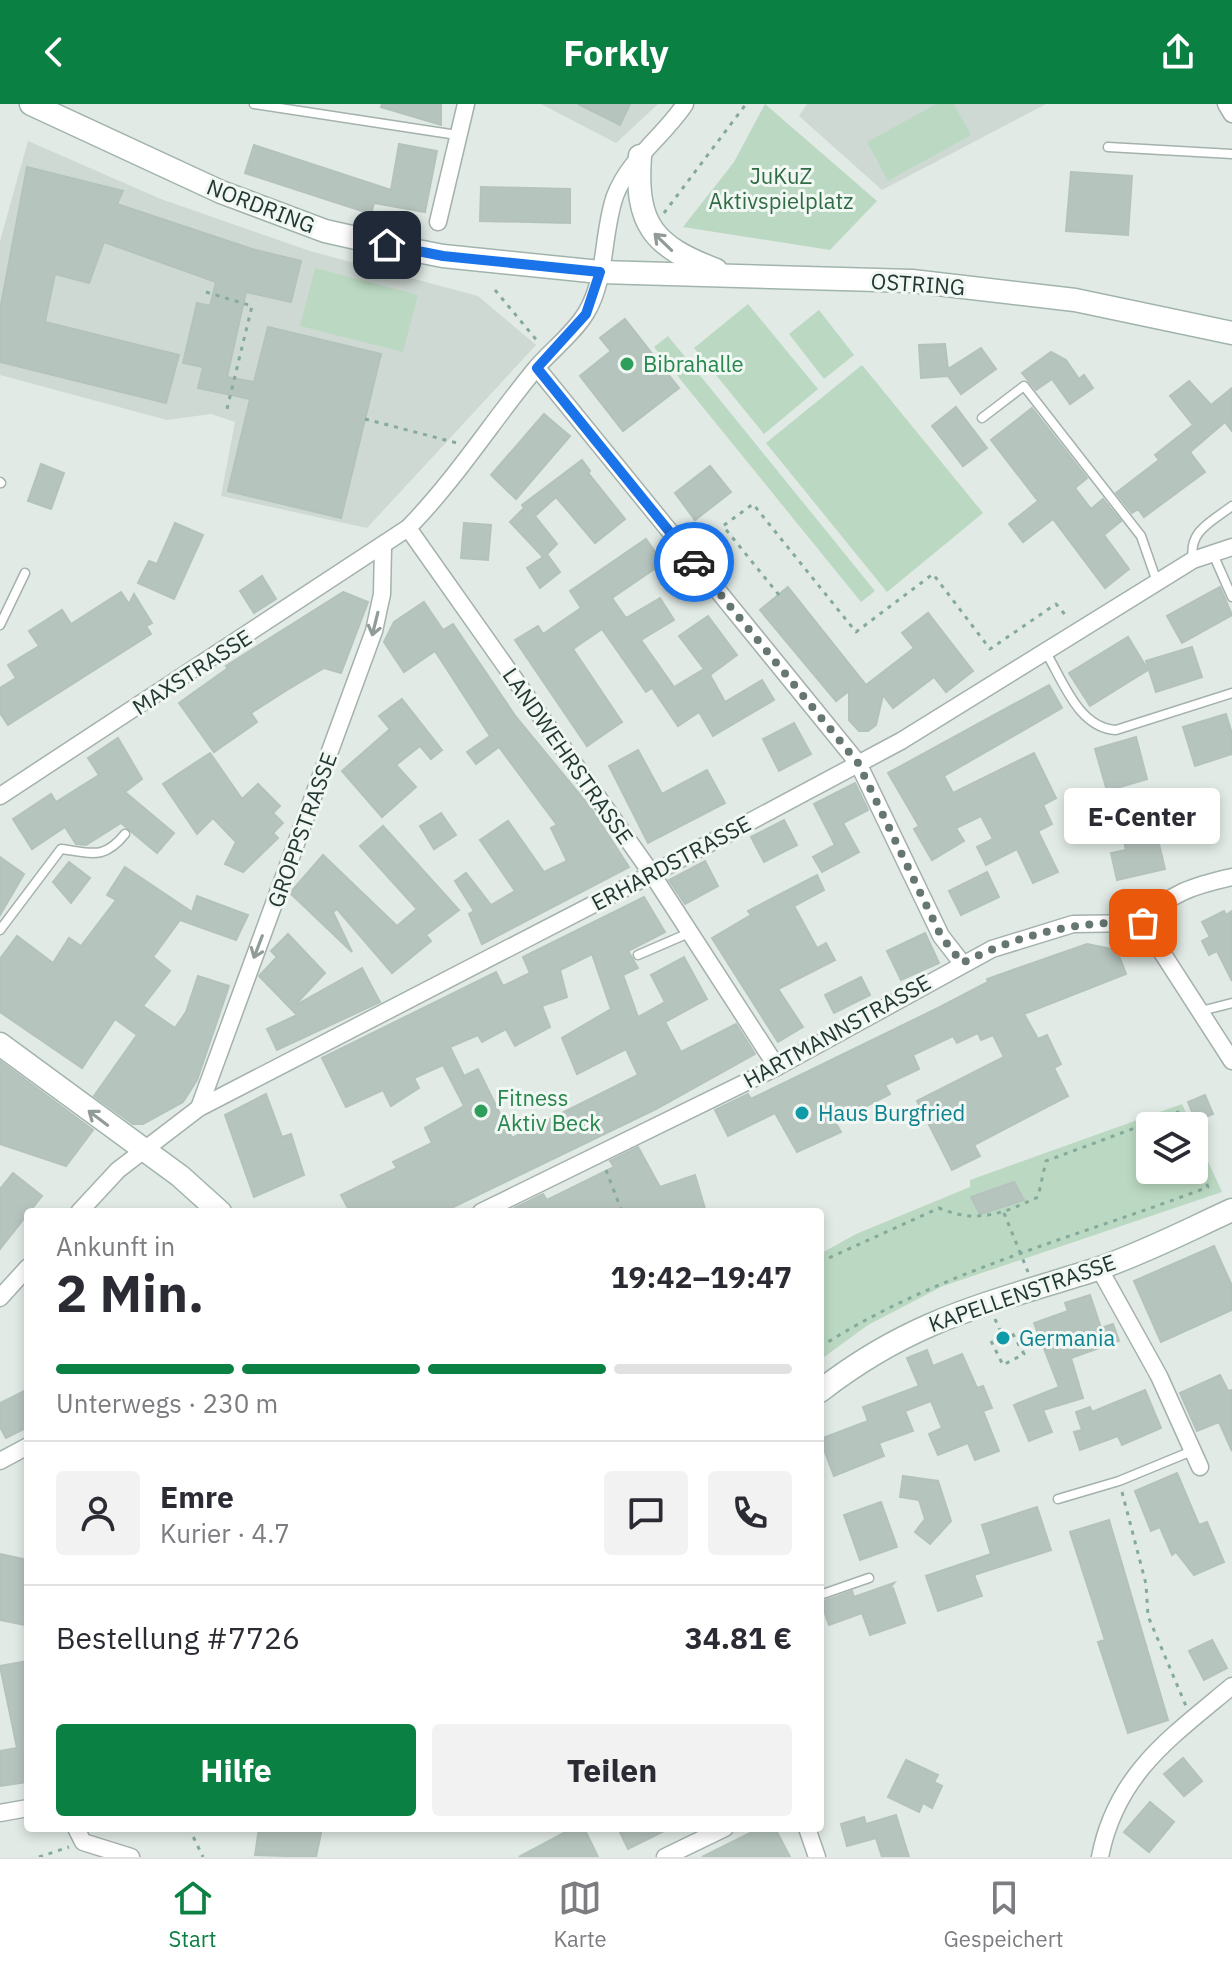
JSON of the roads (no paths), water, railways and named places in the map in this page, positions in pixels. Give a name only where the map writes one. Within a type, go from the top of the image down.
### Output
[{"type":"main road","name":"NORDRING","points":[[31,104],[221,192],[325,231],[443,256],[600,272]]},
{"type":"main road","points":[[640,156],[638,185],[642,212],[650,228],[678,255],[732,276]]},
{"type":"main road","name":"OSTRING","points":[[600,272],[912,281],[1075,300],[1232,333]]},
{"type":"main road","points":[[0,1044],[180,1176],[216,1208]]},
{"type":"main road","name":"KAPELLENSTRASSE","points":[[824,1388],[898,1337],[957,1312],[1099,1268],[1232,1210]]},
{"type":"street","points":[[438,222],[466,104]]},
{"type":"street","name":"MAXSTRASSE","points":[[0,796],[408,528],[476,448],[537,368],[586,314],[600,272],[604,238],[616,194],[640,156],[685,104]]},
{"type":"street","points":[[1226,104],[1232,114]]},
{"type":"street","points":[[537,368],[858,763],[941,936],[962,963]]},
{"type":"street","name":"LANDWEHRSTRASSE","points":[[408,528],[652,874],[777,1067]]},
{"type":"street","name":"GROPPSTRASSE","points":[[199,1108],[374,631],[382,594],[383,547]]},
{"type":"street","name":"ERHARDSTRASSE","points":[[83,1208],[141,1150],[199,1108],[652,874],[858,763],[979,694],[1193,560],[1232,547]]},
{"type":"street","points":[[1232,877],[1186,888],[1154,910],[1143,923],[1232,1061]]},
{"type":"street","name":"HARTMANNSTRASSE","points":[[489,1208],[777,1067],[962,963],[1023,938],[1073,924],[1143,923]]},
{"type":"street","points":[[1099,1268],[1159,1376],[1200,1467]]},
{"type":"street","points":[[0,1298],[24,1272]]},
{"type":"street","points":[[0,1461],[24,1448]]},
{"type":"street","points":[[1100,1857],[1116,1802],[1156,1748],[1232,1686]]},
{"type":"street","points":[[0,1813],[24,1809]]},
{"type":"street","points":[[78,1832],[83,1842],[131,1857]]},
{"type":"street","points":[[665,1857],[717,1832]]},
{"type":"street","points":[[808,1832],[817,1857]]},
{"type":"lane","points":[[254,104],[457,135]]},
{"type":"lane","points":[[1108,147],[1232,154]]},
{"type":"lane","points":[[982,418],[1024,386],[1141,536],[1157,582]]},
{"type":"lane","points":[[1193,560],[1190,546],[1194,535],[1232,506]]},
{"type":"lane","points":[[1212,554],[1232,597]]},
{"type":"lane","points":[[0,625],[25,573]]},
{"type":"lane","points":[[1044,651],[1086,718],[1099,729],[1116,730],[1232,693]]},
{"type":"lane","points":[[0,930],[61,849],[101,853],[112,850],[125,834]]},
{"type":"lane","points":[[638,955],[689,933]]},
{"type":"lane","points":[[1201,1012],[1232,1003]]},
{"type":"lane","points":[[1058,1499],[1119,1481],[1193,1451]]},
{"type":"lane","points":[[824,1594],[869,1578]]},
{"type":"place","name":"Bibrahalle","points":[[627,364]]},
{"type":"place","name":"E-Center","points":[[1143,923]]},
{"type":"place","name":"Fitness Aktiv Beck","points":[[481,1111]]},
{"type":"place","name":"Haus Burgfried","points":[[802,1113]]},
{"type":"place","name":"Germania","points":[[1003,1338]]},
{"type":"park label","name":"JuKuZ Aktivspielplatz","points":[[781,188]]}]
